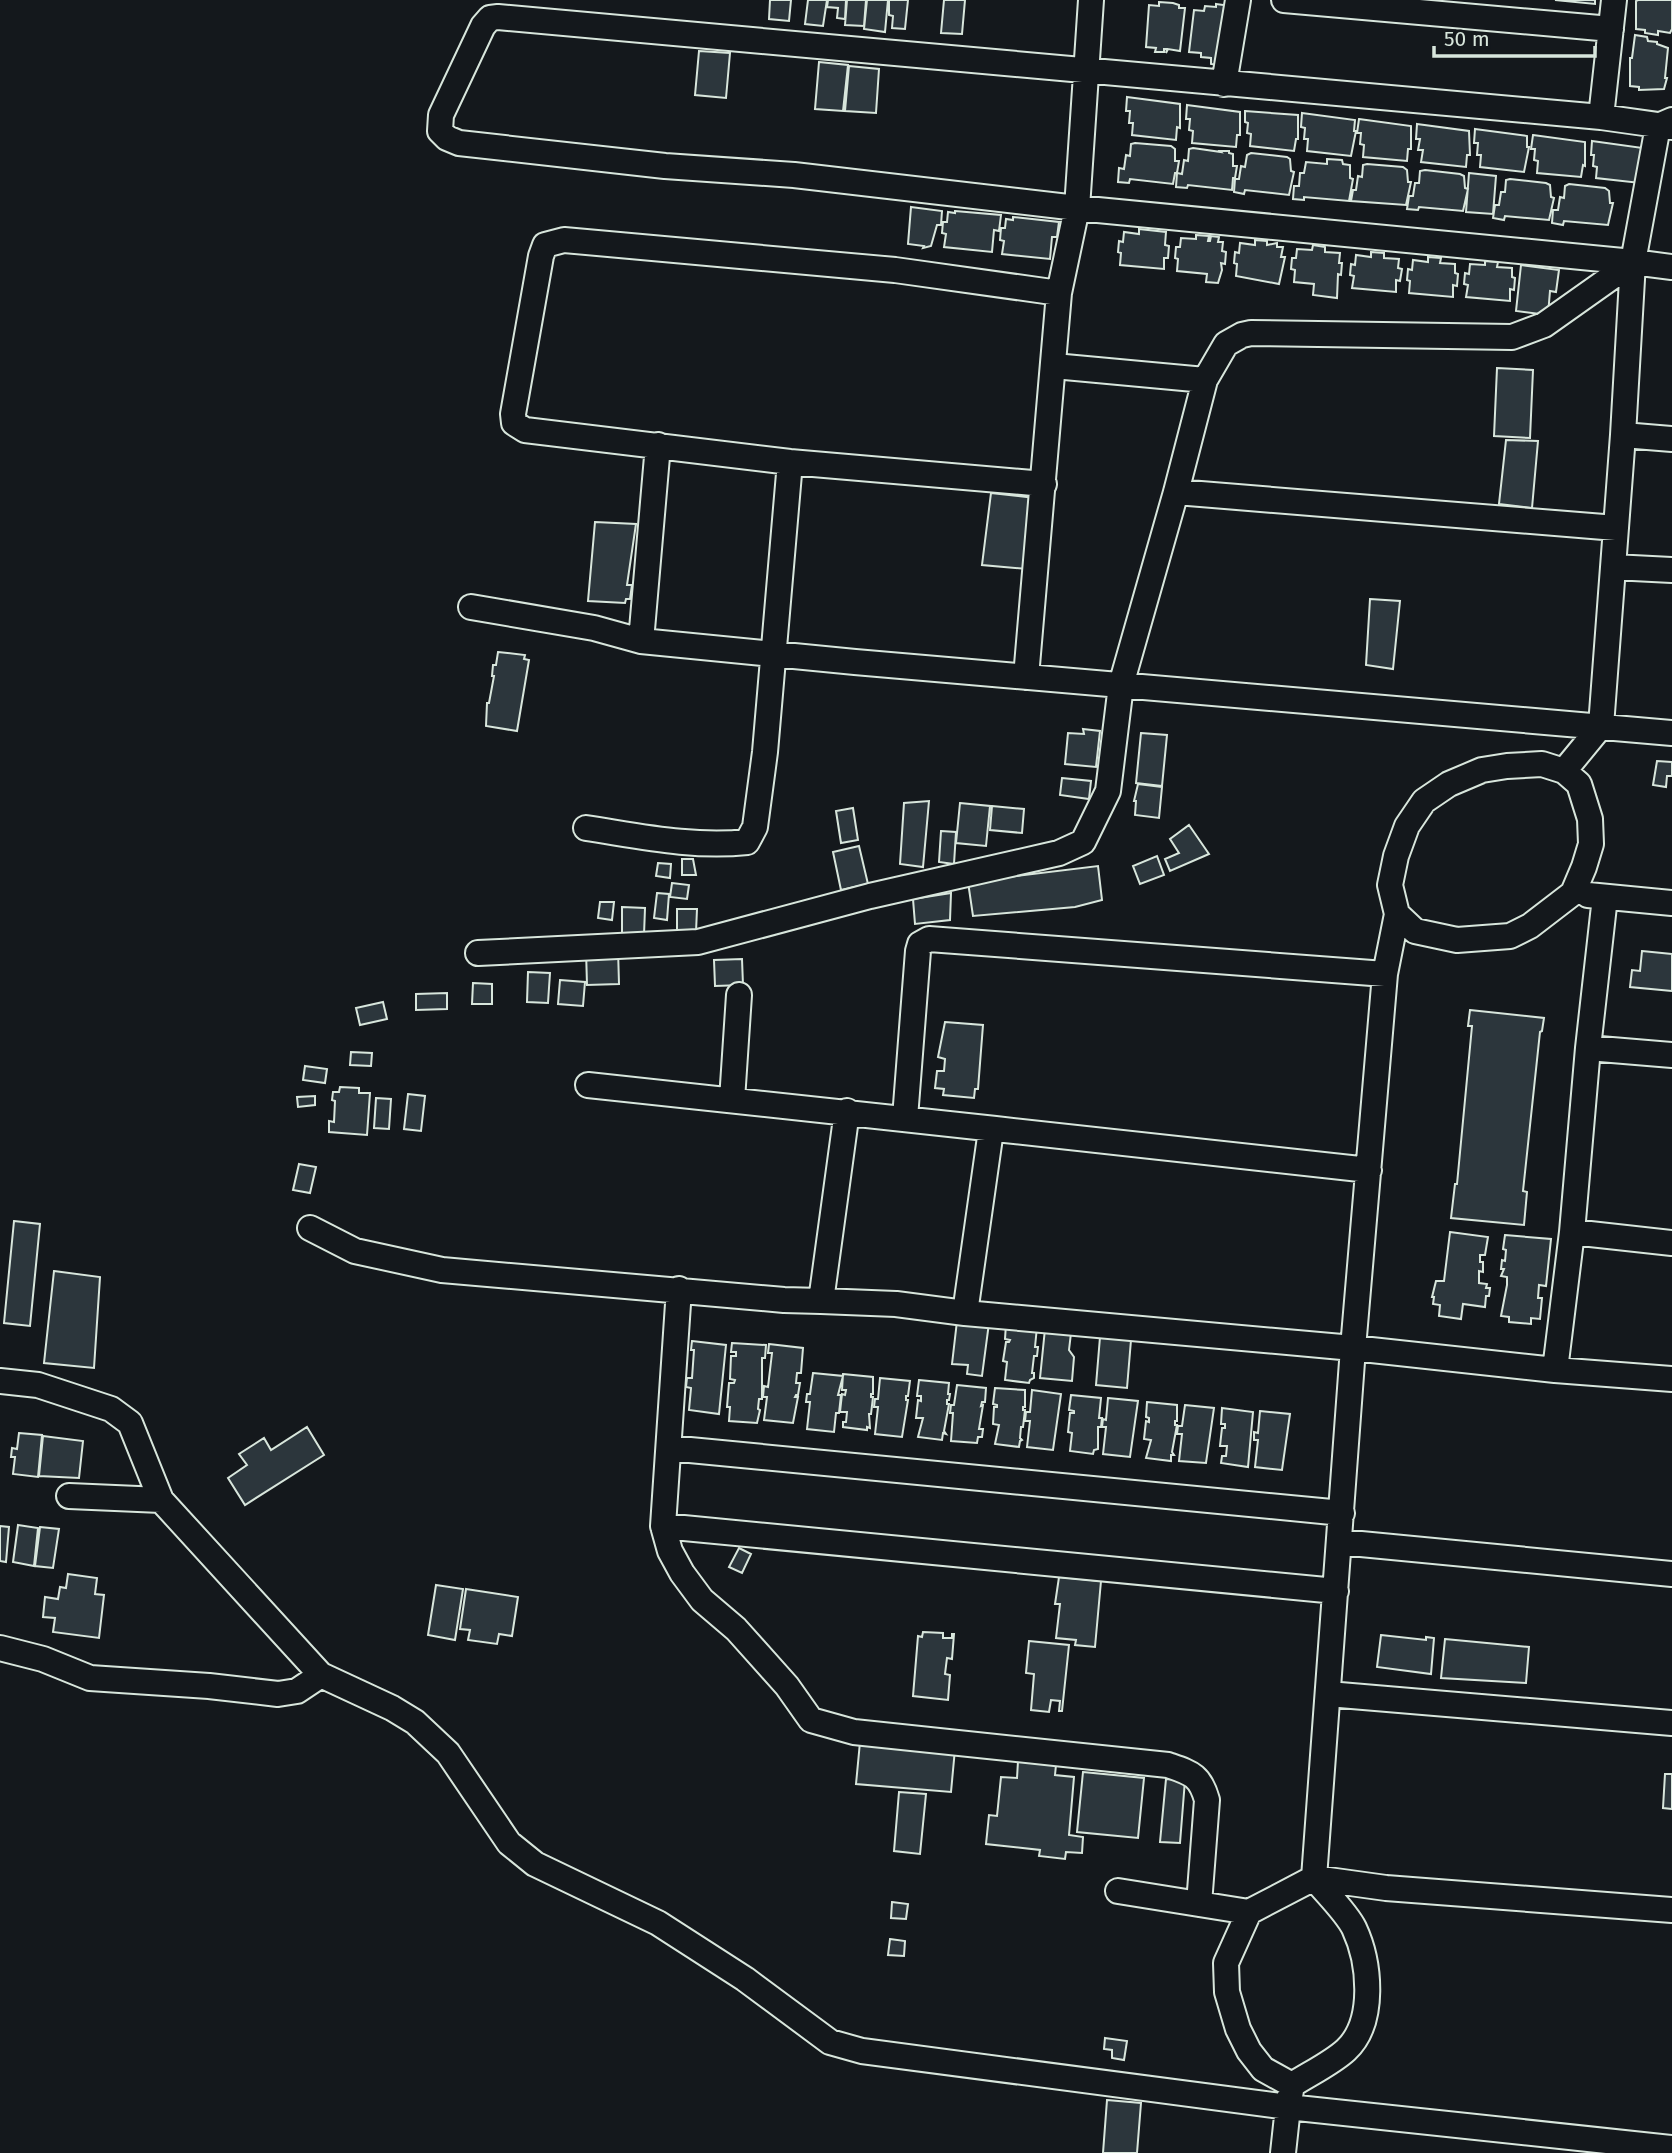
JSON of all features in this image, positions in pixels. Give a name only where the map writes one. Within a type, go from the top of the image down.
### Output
[{"type":"street","points":[[1026,677],[1059,293],[1077,208],[1091,0]]},
{"type":"street","points":[[1224,84],[1238,0]]},
{"type":"street","points":[[1284,0],[1611,29]]},
{"type":"street","points":[[1601,117],[1614,0]]},
{"type":"street","points":[[1564,771],[1601,726],[1633,262],[1667,124],[498,17],[491,18],[483,26],[441,115],[440,131],[447,138],[459,143],[665,166],[794,175],[1077,208],[1633,262],[1672,267]]},
{"type":"street","points":[[1044,484],[790,462],[525,430],[514,423],[513,414],[538,270],[545,246],[564,240],[881,269],[1059,293]]},
{"type":"street","points":[[478,953],[698,942],[870,896],[1059,853],[1083,842],[1108,791],[1121,685],[1205,380],[1226,344],[1251,333],[1512,337],[1544,325],[1633,262]]},
{"type":"street","points":[[1054,366],[1205,380]]},
{"type":"street","points":[[1623,435],[1672,439]]},
{"type":"street","points":[[641,641],[658,444]]},
{"type":"street","points":[[586,828],[666,841],[717,845],[747,842],[755,827],[762,777],[790,462]]},
{"type":"street","points":[[1176,492],[1616,528]]},
{"type":"street","points":[[1613,567],[1672,570]]},
{"type":"street","points":[[471,607],[594,628],[641,641],[1672,733]]},
{"type":"street","points":[[1283,2153],[1290,2096],[1346,2050],[1362,2029],[1368,1993],[1361,1952],[1353,1927],[1314,1878],[1353,1348],[1385,974],[1397,914],[1390,885],[1396,856],[1407,826],[1424,801],[1448,784],[1482,770],[1542,764],[1564,771],[1580,784],[1590,819],[1591,844],[1573,894],[1530,926],[1510,936],[1457,940],[1415,931],[1397,914]]},
{"type":"street","points":[[1573,894],[1672,904]]},
{"type":"street","points":[[1555,1370],[1572,1232],[1588,1048],[1605,897]]},
{"type":"street","points":[[905,1118],[918,951],[920,944],[929,939],[1385,974]]},
{"type":"street","points":[[732,1100],[739,995]]},
{"type":"street","points":[[1588,1048],[1672,1055]]},
{"type":"street","points":[[588,1085],[847,1111],[991,1130],[1369,1170]]},
{"type":"street","points":[[821,1301],[847,1111]]},
{"type":"street","points":[[965,1313],[991,1130]]},
{"type":"street","points":[[310,1228],[355,1251],[442,1270],[784,1300],[896,1304],[965,1313],[1672,1379]]},
{"type":"street","points":[[1572,1232],[1672,1242]]},
{"type":"street","points":[[679,1289],[663,1526],[670,1551],[702,1600],[736,1629],[787,1686],[811,1720],[854,1732],[1168,1765],[1192,1774],[1203,1786],[1208,1800],[1199,1904]]},
{"type":"street","points":[[0,1381],[38,1385],[122,1415],[130,1423],[161,1500],[321,1675],[392,1708],[415,1722],[448,1753],[509,1843],[535,1864],[658,1923],[745,1979],[830,2042],[862,2051],[1290,2096],[1672,2148]]},
{"type":"street","points":[[670,1448],[1342,1513]]},
{"type":"street","points":[[69,1496],[161,1500]]},
{"type":"street","points":[[663,1526],[1336,1591]]},
{"type":"street","points":[[1340,1542],[1672,1574]]},
{"type":"street","points":[[0,1648],[43,1659],[90,1678],[209,1686],[278,1694],[298,1691],[321,1675]]},
{"type":"street","points":[[1328,1694],[1672,1723]]},
{"type":"street","points":[[1118,1891],[1249,1912],[1314,1878],[1386,1888],[1672,1910]]},
{"type":"street","points":[[1249,1912],[1226,1963],[1227,1992],[1238,2029],[1249,2051],[1290,2096]]},
{"type":"building","points":[[770,0],[791,0],[789,21],[769,19]]},
{"type":"building","points":[[808,0],[827,0],[823,26],[805,24]]},
{"type":"building","points":[[828,0],[846,0],[845,19],[837,18],[838,8],[827,7]]},
{"type":"building","points":[[847,0],[866,0],[864,26],[845,25]]},
{"type":"building","points":[[867,0],[888,0],[885,32],[864,29]]},
{"type":"building","points":[[889,0],[908,0],[905,29],[892,28],[893,16],[889,15]]},
{"type":"building","points":[[944,0],[965,0],[962,34],[941,33]]},
{"type":"building","points":[[1555,0],[1595,0],[1595,4]]},
{"type":"building","points":[[1638,0],[1672,0],[1670,33],[1658,31],[1658,35],[1636,29]]},
{"type":"building","points":[[1159,2],[1173,3],[1179,5],[1179,8],[1185,8],[1180,51],[1168,49],[1166,53],[1167,49],[1164,49],[1164,52],[1155,52],[1156,48],[1146,47],[1149,5],[1159,6]]},
{"type":"building","points":[[1216,4],[1231,6],[1225,66],[1211,64],[1211,58],[1201,57],[1201,53],[1189,52],[1194,10],[1204,11],[1205,6],[1216,7]]},
{"type":"building","points":[[1635,35],[1647,37],[1648,41],[1668,48],[1664,89],[1639,90],[1639,87],[1630,86],[1630,58]]},
{"type":"building","points":[[699,51],[730,53],[726,98],[695,95]]},
{"type":"building","points":[[819,62],[848,65],[843,111],[815,109]]},
{"type":"building","points":[[849,66],[879,69],[876,113],[845,111]]},
{"type":"building","points":[[1127,97],[1180,104],[1180,128],[1177,127],[1176,140],[1132,135],[1130,111],[1126,111]]},
{"type":"building","points":[[1187,105],[1240,112],[1240,135],[1237,135],[1236,147],[1192,143],[1190,119],[1186,119]]},
{"type":"building","points":[[1245,111],[1298,115],[1298,139],[1294,151],[1250,146],[1251,134],[1247,133]]},
{"type":"building","points":[[1302,113],[1355,120],[1356,131],[1351,156],[1307,151],[1308,139],[1304,139],[1305,128],[1301,127]]},
{"type":"building","points":[[1359,119],[1411,126],[1411,149],[1408,149],[1407,161],[1363,157],[1361,133],[1357,133]]},
{"type":"building","points":[[1417,124],[1469,131],[1470,155],[1467,155],[1466,167],[1421,162],[1423,150],[1418,150],[1420,139],[1416,139]]},
{"type":"building","points":[[1475,129],[1527,136],[1529,147],[1524,172],[1480,167],[1478,143],[1474,143]]},
{"type":"building","points":[[1533,135],[1585,142],[1585,166],[1583,165],[1581,177],[1537,173],[1535,149],[1531,149]]},
{"type":"building","points":[[1592,141],[1650,149],[1640,183],[1596,178],[1597,167],[1593,166],[1594,155],[1591,155]]},
{"type":"building","points":[[1131,144],[1171,146],[1175,149],[1175,161],[1179,161],[1173,184],[1130,179],[1129,183],[1118,182],[1119,168],[1124,169],[1126,155],[1130,156]]},
{"type":"building","points":[[1189,149],[1229,151],[1233,154],[1233,166],[1237,166],[1232,190],[1188,185],[1187,188],[1176,187],[1177,173],[1182,174],[1184,160],[1188,161]]},
{"type":"building","points":[[1251,153],[1290,159],[1291,171],[1294,172],[1289,195],[1245,190],[1244,194],[1234,192],[1235,179],[1239,179],[1241,166],[1245,167],[1247,155]]},
{"type":"building","points":[[1327,159],[1342,160],[1343,164],[1350,165],[1350,178],[1353,179],[1349,201],[1304,197],[1304,200],[1293,199],[1294,186],[1299,186],[1300,173],[1304,173],[1306,162],[1327,164]]},
{"type":"building","points":[[1363,165],[1403,167],[1407,170],[1408,182],[1411,182],[1406,205],[1351,201],[1358,176],[1362,177]]},
{"type":"building","points":[[1420,171],[1464,176],[1465,188],[1468,189],[1463,211],[1419,207],[1418,210],[1407,209],[1415,183],[1419,183]]},
{"type":"building","points":[[1469,173],[1496,176],[1493,214],[1466,212]]},
{"type":"building","points":[[1506,180],[1550,185],[1551,197],[1554,198],[1549,220],[1505,216],[1504,220],[1493,218],[1495,205],[1499,205],[1501,192],[1505,192]]},
{"type":"building","points":[[1569,184],[1605,188],[1609,191],[1610,203],[1613,203],[1608,225],[1564,221],[1563,225],[1552,223],[1553,210],[1558,210],[1560,197],[1564,198],[1565,186]]},
{"type":"building","points":[[911,207],[942,211],[941,225],[937,225],[931,246],[923,248],[924,246],[908,244]]},
{"type":"building","points":[[948,212],[1001,215],[999,231],[994,230],[992,252],[944,247],[946,234],[942,233],[943,222],[947,222]]},
{"type":"building","points":[[1013,217],[1059,222],[1057,237],[1052,237],[1050,259],[1002,254],[1004,241],[1000,240],[1001,228],[1005,228],[1006,219],[1013,220]]},
{"type":"building","points":[[1139,229],[1166,232],[1165,245],[1169,246],[1168,258],[1164,258],[1164,269],[1120,265],[1119,241],[1123,242],[1124,232],[1139,234]]},
{"type":"building","points":[[1196,235],[1209,236],[1208,241],[1211,236],[1219,237],[1218,242],[1223,242],[1225,264],[1221,263],[1218,283],[1206,282],[1207,274],[1177,271],[1176,247],[1180,247],[1181,238],[1196,239]]},
{"type":"building","points":[[1255,240],[1267,241],[1267,245],[1277,243],[1277,247],[1283,247],[1281,257],[1285,257],[1279,284],[1236,276],[1235,252],[1239,253],[1240,243],[1255,245]]},
{"type":"building","points":[[1313,245],[1325,247],[1325,252],[1340,253],[1339,263],[1342,263],[1341,275],[1338,274],[1337,298],[1313,295],[1314,284],[1294,282],[1292,258],[1296,258],[1297,249],[1312,250]]},
{"type":"building","points":[[1371,252],[1384,253],[1384,258],[1399,259],[1398,268],[1402,269],[1400,281],[1396,280],[1396,292],[1352,288],[1354,276],[1350,275],[1351,264],[1355,265],[1356,255],[1371,257]]},
{"type":"building","points":[[1428,257],[1441,258],[1440,263],[1455,264],[1455,273],[1458,274],[1457,286],[1453,285],[1453,297],[1409,293],[1408,269],[1412,270],[1413,260],[1428,262]]},
{"type":"building","points":[[1485,261],[1498,262],[1497,267],[1512,268],[1512,277],[1515,278],[1514,290],[1510,289],[1510,301],[1466,297],[1468,285],[1464,284],[1465,273],[1469,274],[1470,264],[1485,265]]},
{"type":"building","points":[[1521,265],[1559,270],[1556,292],[1550,291],[1548,315],[1516,311]]},
{"type":"building","points":[[1497,368],[1533,370],[1530,438],[1494,436]]},
{"type":"building","points":[[1506,440],[1538,441],[1532,508],[1499,504]]},
{"type":"building","points":[[991,493],[1035,498],[1027,569],[982,565]]},
{"type":"building","points":[[595,522],[636,524],[627,585],[632,585],[630,599],[626,599],[625,603],[588,601]]},
{"type":"building","points":[[1370,599],[1400,601],[1393,669],[1366,665]]},
{"type":"building","points":[[498,652],[525,655],[524,659],[529,660],[517,731],[486,726],[487,703],[494,676],[493,665],[496,665]]},
{"type":"building","points":[[1083,729],[1100,731],[1096,767],[1065,764],[1068,733],[1084,734]]},
{"type":"building","points":[[1141,733],[1167,735],[1162,786],[1136,783]]},
{"type":"building","points":[[1657,761],[1672,762],[1672,776],[1667,776],[1666,787],[1653,785]]},
{"type":"building","points":[[1062,778],[1091,781],[1089,799],[1060,795]]},
{"type":"building","points":[[1138,784],[1162,787],[1159,818],[1135,815],[1134,801]]},
{"type":"building","points":[[929,801],[923,867],[900,864],[904,803]]},
{"type":"building","points":[[960,803],[990,806],[986,846],[956,843]]},
{"type":"building","points":[[992,806],[1024,809],[1022,833],[990,830]]},
{"type":"building","points":[[853,808],[858,840],[841,843],[836,811]]},
{"type":"building","points":[[1189,825],[1209,854],[1170,871],[1165,859],[1179,853],[1170,839]]},
{"type":"building","points":[[941,831],[956,832],[954,864],[939,862]]},
{"type":"building","points":[[859,846],[868,884],[841,890],[833,852]]},
{"type":"building","points":[[1157,856],[1164,875],[1140,884],[1133,866]]},
{"type":"building","points":[[682,859],[693,859],[696,875],[682,875]]},
{"type":"building","points":[[658,863],[671,864],[670,878],[656,876]]},
{"type":"building","points":[[1098,866],[1102,900],[1075,907],[973,916],[968,882]]},
{"type":"building","points":[[672,883],[689,885],[687,899],[670,897]]},
{"type":"building","points":[[657,893],[669,894],[667,920],[654,918]]},
{"type":"building","points":[[951,893],[950,920],[915,924],[913,899]]},
{"type":"building","points":[[600,902],[614,902],[612,920],[598,918]]},
{"type":"building","points":[[622,907],[645,908],[644,935],[622,933]]},
{"type":"building","points":[[677,909],[697,909],[696,932],[677,930]]},
{"type":"building","points":[[618,949],[619,984],[587,985],[586,950]]},
{"type":"building","points":[[1642,951],[1672,954],[1672,991],[1630,987],[1632,970],[1640,971]]},
{"type":"building","points":[[742,959],[743,985],[715,986],[714,960]]},
{"type":"building","points":[[528,972],[550,973],[548,1003],[527,1002]]},
{"type":"building","points":[[560,980],[585,982],[583,1006],[558,1004]]},
{"type":"building","points":[[473,983],[492,984],[492,1004],[472,1004]]},
{"type":"building","points":[[447,993],[447,1009],[416,1010],[416,994]]},
{"type":"building","points":[[383,1002],[387,1019],[360,1025],[356,1008]]},
{"type":"building","points":[[1470,1010],[1544,1018],[1540,1032],[1523,1191],[1527,1192],[1524,1225],[1451,1218],[1457,1184],[1472,1026],[1468,1026]]},
{"type":"building","points":[[945,1022],[983,1025],[978,1089],[975,1089],[974,1098],[943,1095],[944,1089],[935,1088],[937,1071],[944,1071],[945,1059],[938,1057]]},
{"type":"building","points":[[351,1052],[372,1053],[371,1066],[350,1065]]},
{"type":"building","points":[[305,1066],[327,1069],[325,1083],[303,1080]]},
{"type":"building","points":[[340,1087],[359,1088],[359,1093],[370,1093],[367,1135],[329,1132],[329,1121],[334,1122],[333,1092],[339,1092]]},
{"type":"building","points":[[408,1094],[425,1096],[421,1131],[404,1129]]},
{"type":"building","points":[[315,1096],[315,1105],[298,1107],[297,1097]]},
{"type":"building","points":[[376,1098],[391,1099],[389,1129],[374,1128]]},
{"type":"building","points":[[299,1164],[316,1167],[310,1193],[293,1190]]},
{"type":"building","points":[[14,1221],[40,1224],[30,1326],[4,1323]]},
{"type":"building","points":[[1450,1232],[1488,1237],[1485,1255],[1480,1255],[1483,1272],[1479,1271],[1479,1283],[1487,1284],[1486,1288],[1490,1288],[1489,1296],[1486,1296],[1485,1307],[1463,1304],[1461,1319],[1439,1316],[1440,1305],[1433,1304],[1432,1297],[1436,1281],[1444,1281]]},
{"type":"building","points":[[1505,1235],[1551,1239],[1546,1286],[1539,1285],[1538,1298],[1542,1298],[1540,1319],[1531,1318],[1531,1324],[1509,1322],[1509,1317],[1501,1316],[1507,1285],[1507,1277],[1501,1276],[1504,1269],[1501,1269],[1502,1260],[1505,1261]]},
{"type":"building","points":[[54,1271],[100,1277],[94,1368],[44,1363]]},
{"type":"building","points":[[957,1321],[989,1323],[982,1376],[967,1374],[968,1365],[952,1364]]},
{"type":"building","points":[[1006,1324],[1037,1327],[1035,1347],[1038,1347],[1032,1373],[1034,1378],[1029,1383],[1005,1380],[1007,1362],[1003,1361],[1006,1342],[1010,1340],[1005,1339]]},
{"type":"building","points":[[1045,1329],[1071,1333],[1069,1350],[1074,1357],[1072,1381],[1040,1378]]},
{"type":"building","points":[[1100,1337],[1131,1340],[1127,1388],[1096,1385]]},
{"type":"building","points":[[692,1341],[726,1345],[719,1414],[689,1410],[691,1388],[686,1387],[687,1378],[692,1378]]},
{"type":"building","points":[[732,1343],[766,1345],[765,1358],[762,1358],[762,1399],[759,1399],[757,1423],[729,1421],[729,1383],[734,1383],[735,1380],[730,1379],[731,1356],[736,1356],[736,1352],[731,1352]]},
{"type":"building","points":[[769,1344],[803,1348],[801,1373],[797,1373],[796,1383],[800,1383],[798,1395],[795,1397],[798,1397],[793,1423],[764,1420],[767,1397],[763,1397],[764,1386],[768,1387],[772,1353],[768,1353]]},
{"type":"building","points":[[813,1373],[843,1376],[834,1432],[807,1429],[810,1402],[806,1402]]},
{"type":"building","points":[[843,1374],[873,1377],[870,1428],[867,1427],[867,1430],[843,1427],[847,1412],[840,1412],[842,1394],[845,1395],[846,1390],[842,1390]]},
{"type":"building","points":[[880,1378],[910,1381],[902,1437],[875,1434],[878,1407],[874,1407],[875,1399],[878,1399]]},
{"type":"building","points":[[919,1380],[949,1383],[949,1404],[944,1431],[946,1434],[943,1433],[942,1440],[918,1437],[923,1418],[916,1418],[918,1400],[921,1401],[921,1396],[917,1396]]},
{"type":"building","points":[[957,1385],[986,1388],[979,1429],[983,1429],[982,1437],[978,1437],[977,1443],[951,1441],[953,1413],[950,1413]]},
{"type":"building","points":[[995,1388],[1025,1390],[1020,1438],[1022,1440],[1019,1447],[995,1444],[999,1425],[993,1424],[994,1407],[997,1407],[993,1404]]},
{"type":"building","points":[[1032,1390],[1061,1394],[1053,1450],[1027,1447],[1030,1421],[1025,1421],[1026,1412],[1030,1412]]},
{"type":"building","points":[[1071,1395],[1101,1398],[1099,1418],[1102,1418],[1101,1427],[1098,1427],[1098,1449],[1094,1450],[1093,1454],[1070,1451],[1070,1413],[1074,1413],[1069,1410]]},
{"type":"building","points":[[1108,1398],[1138,1401],[1130,1457],[1103,1454],[1106,1427],[1102,1427],[1103,1419],[1106,1420]]},
{"type":"building","points":[[1147,1402],[1177,1405],[1177,1425],[1172,1452],[1174,1455],[1171,1455],[1171,1461],[1146,1458],[1151,1440],[1144,1439],[1146,1421],[1149,1422],[1146,1417]]},
{"type":"building","points":[[1185,1405],[1214,1408],[1206,1463],[1179,1461],[1182,1434],[1177,1434],[1178,1426],[1182,1426]]},
{"type":"building","points":[[1222,1408],[1253,1412],[1248,1467],[1221,1463],[1222,1456],[1226,1456],[1227,1446],[1220,1446],[1222,1428],[1225,1428],[1225,1424],[1221,1424]]},
{"type":"building","points":[[1260,1411],[1290,1414],[1282,1470],[1255,1467],[1258,1440],[1254,1440],[1254,1432],[1258,1433]]},
{"type":"building","points":[[307,1427],[324,1455],[245,1505],[228,1478],[247,1465],[239,1454],[264,1438],[271,1450]]},
{"type":"building","points":[[19,1433],[42,1435],[38,1477],[13,1474],[15,1457],[11,1457],[12,1448],[17,1449]]},
{"type":"building","points":[[43,1436],[83,1441],[79,1478],[39,1476]]},
{"type":"building","points":[[18,1525],[38,1528],[34,1566],[13,1562]]},
{"type":"building","points":[[0,1526],[9,1527],[6,1562],[0,1561]]},
{"type":"building","points":[[40,1527],[59,1529],[53,1568],[35,1566]]},
{"type":"building","points":[[739,1548],[751,1554],[742,1573],[729,1567]]},
{"type":"building","points":[[68,1574],[97,1578],[95,1594],[104,1595],[99,1638],[53,1632],[55,1618],[43,1617],[45,1597],[58,1599],[60,1587],[66,1588]]},
{"type":"building","points":[[1059,1577],[1101,1581],[1095,1647],[1075,1645],[1076,1640],[1056,1638],[1060,1604],[1055,1604]]},
{"type":"building","points":[[436,1585],[463,1589],[455,1640],[428,1635]]},
{"type":"building","points":[[466,1589],[518,1597],[512,1636],[499,1634],[497,1644],[468,1640],[470,1630],[460,1629]]},
{"type":"building","points":[[923,1632],[943,1633],[943,1638],[952,1638],[954,1634],[952,1659],[947,1658],[945,1674],[950,1675],[948,1700],[913,1696],[918,1636],[922,1637]]},
{"type":"building","points":[[1381,1635],[1426,1640],[1426,1637],[1434,1638],[1431,1674],[1377,1667]]},
{"type":"building","points":[[1445,1639],[1529,1647],[1526,1683],[1441,1678]]},
{"type":"building","points":[[1029,1641],[1069,1645],[1062,1711],[1059,1711],[1060,1701],[1051,1700],[1049,1712],[1031,1710],[1034,1674],[1026,1673]]},
{"type":"building","points":[[860,1742],[955,1749],[951,1792],[856,1784]]},
{"type":"building","points":[[1018,1761],[1056,1765],[1055,1775],[1074,1777],[1069,1835],[1083,1837],[1082,1853],[1066,1852],[1065,1859],[1039,1856],[1040,1850],[986,1844],[989,1815],[997,1816],[1001,1777],[1017,1778]]},
{"type":"building","points":[[1083,1772],[1144,1778],[1138,1838],[1077,1832]]},
{"type":"building","points":[[1665,1774],[1672,1774],[1672,1809],[1663,1808]]},
{"type":"building","points":[[1166,1779],[1185,1780],[1180,1843],[1160,1842]]},
{"type":"building","points":[[899,1792],[926,1794],[920,1854],[894,1851]]},
{"type":"building","points":[[892,1902],[908,1904],[906,1919],[891,1918]]},
{"type":"building","points":[[890,1939],[905,1941],[904,1956],[888,1955]]},
{"type":"building","points":[[1105,2038],[1127,2041],[1124,2060],[1112,2058],[1112,2050],[1104,2049]]},
{"type":"building","points":[[1107,2100],[1141,2103],[1137,2153],[1103,2153]]}]
